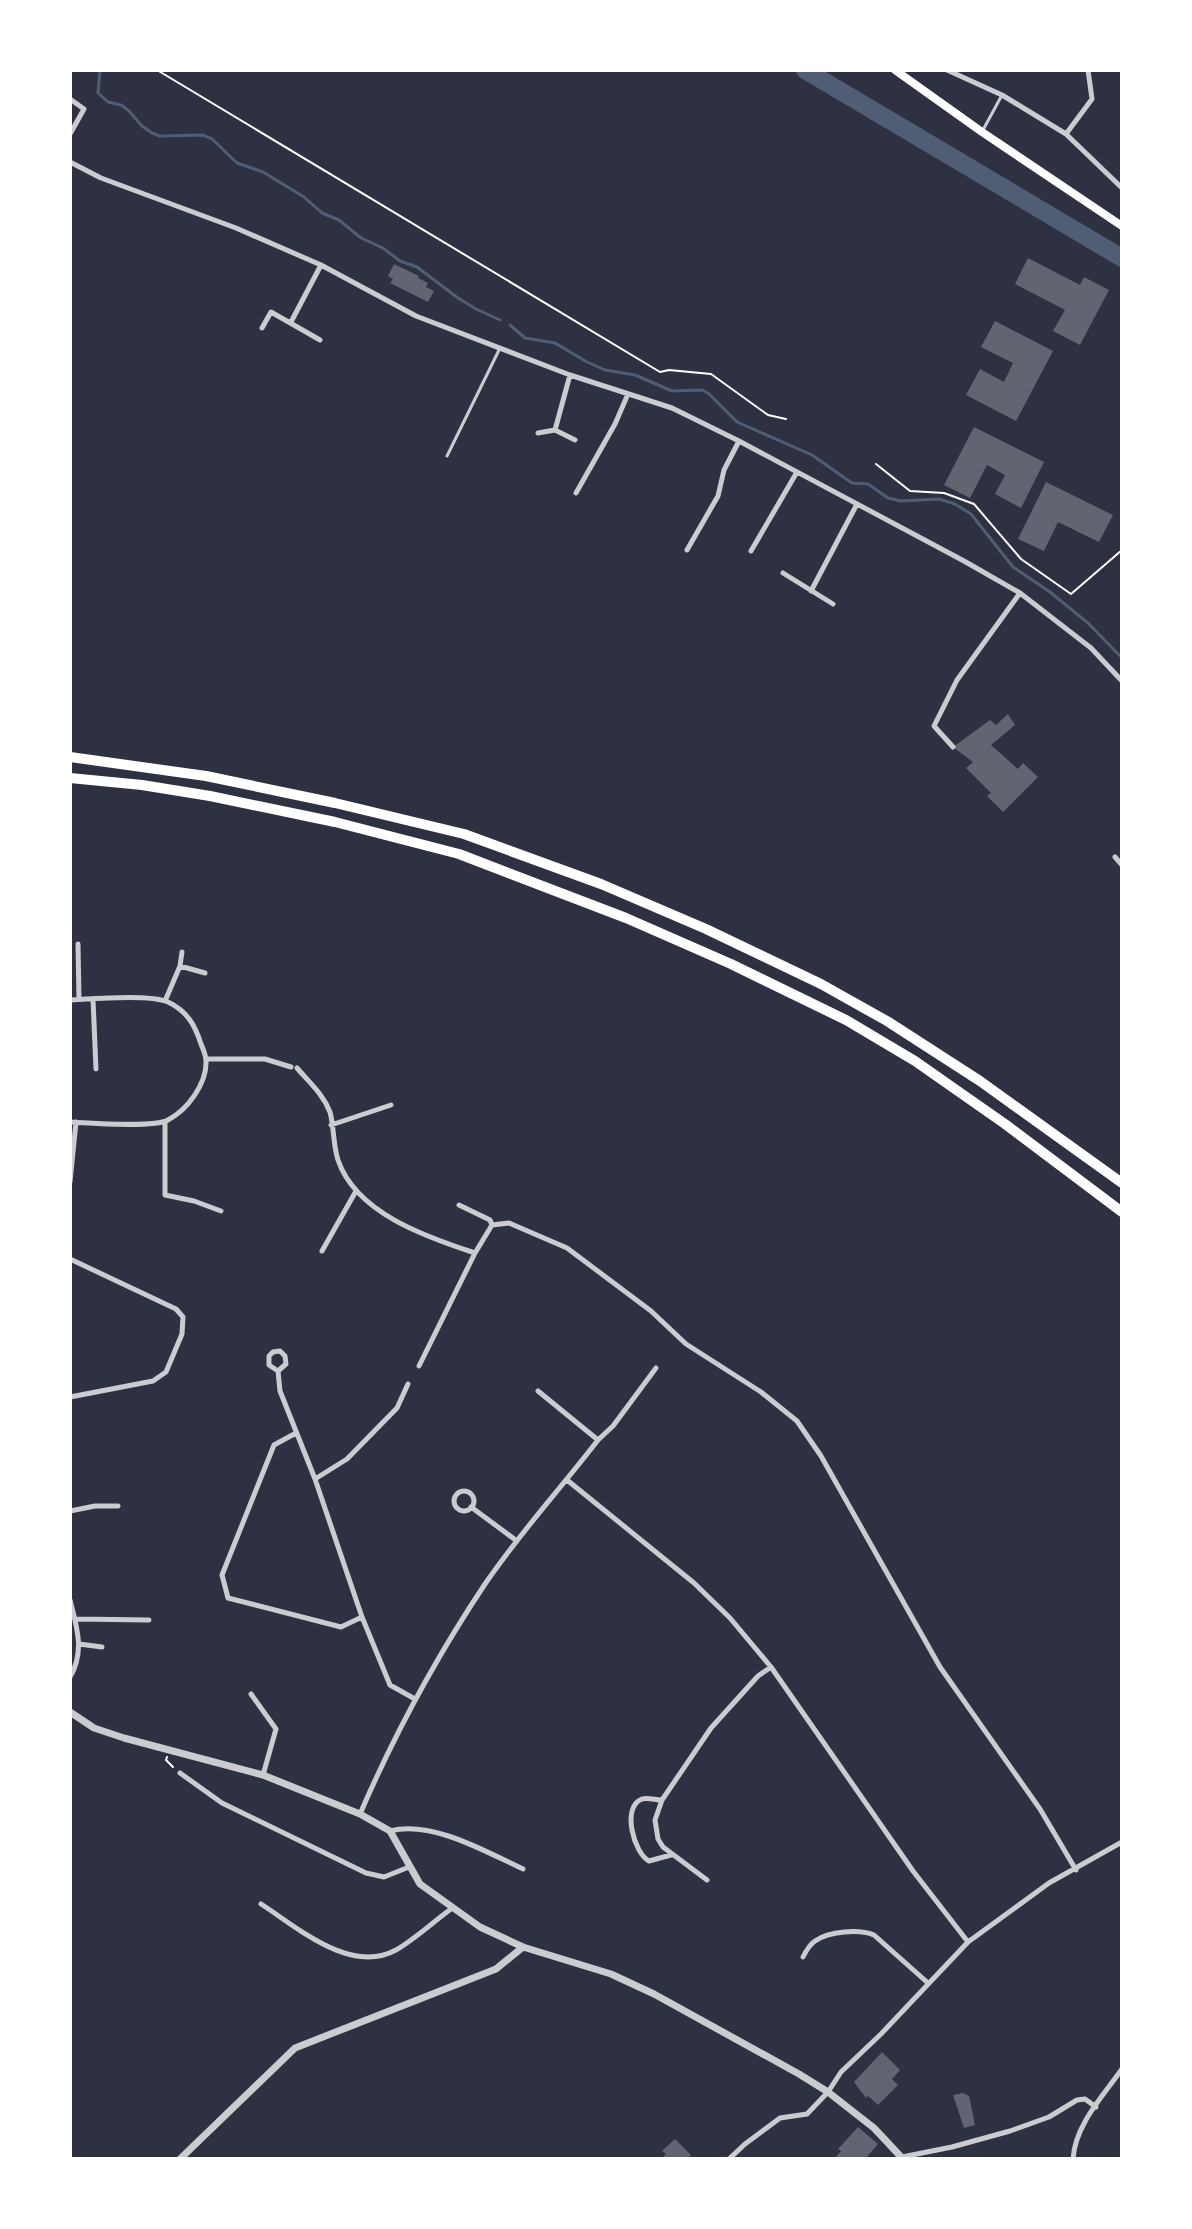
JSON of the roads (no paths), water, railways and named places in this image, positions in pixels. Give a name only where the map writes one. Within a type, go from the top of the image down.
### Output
[{"type":"highway","points":[[70,757],[206,776],[335,803],[464,834],[601,884],[721,936],[821,984],[887,1021],[980,1081],[1122,1183]]},
{"type":"highway","points":[[70,778],[210,796],[335,822],[459,854],[626,918],[731,964],[846,1020],[915,1061],[1122,1212]]},
{"type":"main road","points":[[895,70],[1122,226]]},
{"type":"street","points":[[947,70],[1002,95],[1066,134],[1122,188]]},
{"type":"street","points":[[1066,134],[1092,99],[1088,70]]},
{"type":"street","points":[[70,99],[84,109],[70,134]]},
{"type":"street","points":[[70,162],[101,178],[236,228],[321,265],[416,316],[570,375],[672,408],[739,441],[1020,593],[1091,648],[1122,681]]},
{"type":"street","points":[[291,322],[321,265]]},
{"type":"street","points":[[262,328],[271,312],[320,340]]},
{"type":"street","points":[[555,430],[570,375]]},
{"type":"street","points":[[576,493],[615,424],[628,394]]},
{"type":"street","points":[[538,433],[555,430],[575,440]]},
{"type":"street","points":[[687,550],[718,496],[724,470],[739,441]]},
{"type":"street","points":[[751,551],[797,472]]},
{"type":"street","points":[[811,591],[857,504]]},
{"type":"street","points":[[783,573],[833,604]]},
{"type":"street","points":[[953,747],[934,726],[957,680],[1020,593]]},
{"type":"street","points":[[1115,857],[1122,865]]},
{"type":"street","points":[[78,944],[79,999]]},
{"type":"street","points":[[165,1001],[180,966],[182,952]]},
{"type":"street","points":[[180,966],[205,973]]},
{"type":"street","points":[[93,999],[96,1069]]},
{"type":"street","points":[[70,1000],[165,1001],[191,1019],[207,1059],[198,1089],[185,1108],[165,1122],[73,1122],[70,1182]]},
{"type":"street","points":[[207,1059],[265,1059],[294,1068],[317,1090],[331,1114],[337,1157],[346,1180],[356,1191],[388,1217],[441,1242],[475,1253]]},
{"type":"street","points":[[331,1125],[391,1105]]},
{"type":"street","points":[[165,1122],[165,1195],[221,1211]]},
{"type":"street","points":[[322,1251],[356,1191]]},
{"type":"street","points":[[459,1205],[490,1220],[492,1225]]},
{"type":"street","points":[[492,1225],[509,1223],[567,1248],[651,1311],[686,1344],[761,1392],[797,1421],[821,1456],[940,1667],[1040,1809],[1076,1870]]},
{"type":"street","points":[[419,1366],[492,1225]]},
{"type":"street","points":[[70,1259],[176,1309],[183,1317],[182,1334],[166,1372],[153,1381],[70,1397]]},
{"type":"street","points":[[360,1814],[415,1699],[485,1584],[656,1368]]},
{"type":"street","points":[[278,1371],[280,1391],[390,1685],[415,1699]]},
{"type":"street","points":[[315,1479],[347,1459],[397,1408],[408,1384]]},
{"type":"street","points":[[538,1391],[598,1440]]},
{"type":"street","points":[[296,1433],[274,1445],[222,1575],[228,1598],[341,1627],[362,1617]]},
{"type":"street","points":[[567,1480],[694,1583],[730,1618],[771,1667],[913,1871],[968,1942]]},
{"type":"street","points":[[70,1511],[118,1506]]},
{"type":"street","points":[[471,1507],[517,1541]]},
{"type":"street","points":[[70,1600],[79,1644],[77,1665],[70,1677]]},
{"type":"street","points":[[75,1619],[149,1620]]},
{"type":"street","points":[[79,1644],[102,1647]]},
{"type":"street","points":[[707,1880],[671,1855],[658,1839],[655,1820],[662,1800],[711,1728],[758,1676],[771,1667]]},
{"type":"street","points":[[251,1694],[276,1729],[263,1775]]},
{"type":"street","points":[[70,1712],[94,1728],[263,1775],[360,1814],[390,1831],[420,1884],[451,1909],[523,1947],[611,1974],[654,1994],[828,2092],[874,2128],[902,2158],[1010,2131],[1049,2117],[1077,2100],[1085,2099],[1096,2107]]},
{"type":"street","points":[[180,1773],[222,1803],[366,1873],[384,1877],[409,1867]]},
{"type":"street","points":[[662,1800],[643,1799],[636,1804],[632,1812],[632,1828],[636,1847],[642,1857],[649,1861],[671,1855]]},
{"type":"street","points":[[390,1831],[403,1827],[425,1830],[466,1843],[523,1869]]},
{"type":"street","points":[[729,2159],[780,2118],[807,2114],[828,2092],[841,2072],[968,1942],[1049,1883],[1122,1842]]},
{"type":"street","points":[[261,1904],[334,1951],[367,1957],[394,1951],[451,1909]]},
{"type":"street","points":[[803,1957],[813,1943],[832,1935],[867,1932],[928,1983]]},
{"type":"street","points":[[180,2159],[295,2048],[496,1969],[523,1947]]},
{"type":"street","points":[[1073,2159],[1082,2127],[1122,2069]]},
{"type":"lane","points":[[982,132],[1002,95]]},
{"type":"lane","points":[[447,456],[500,347]]},
{"type":"waterway","points":[[100,70],[98,93],[108,102],[128,110],[152,133],[160,136],[203,135],[212,139],[237,163],[263,172],[304,197],[322,213],[339,220],[361,238],[383,248],[400,261],[417,267],[458,298],[500,320]]},
{"type":"waterway","points":[[805,70],[1122,258]]},
{"type":"waterway","points":[[510,325],[525,338],[555,343],[605,370],[635,375],[672,391],[702,390],[737,422],[812,455],[852,483],[868,484],[888,498],[901,501],[939,499],[955,504],[971,514],[1013,567],[1088,623],[1122,658]]}]
